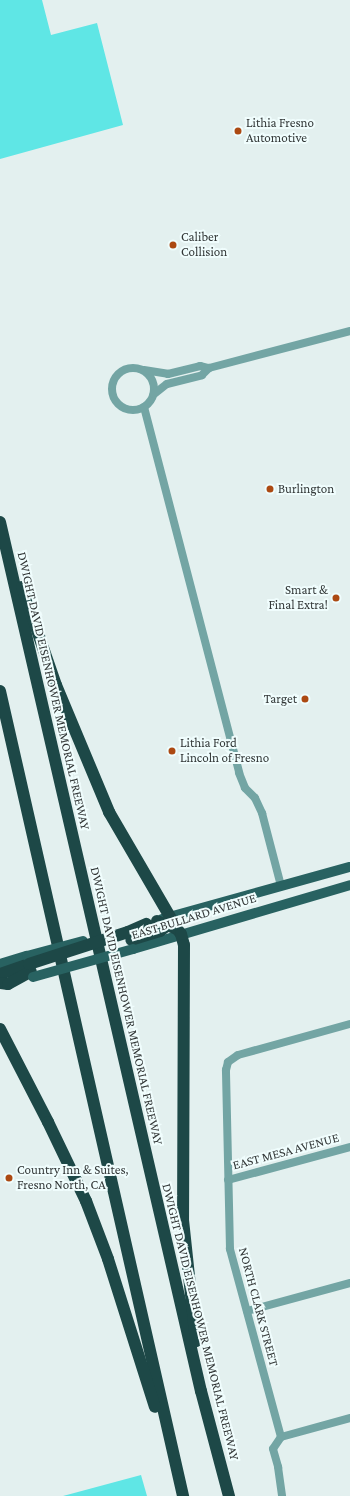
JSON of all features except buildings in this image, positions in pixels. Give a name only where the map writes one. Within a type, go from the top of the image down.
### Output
[{"type":"highway","points":[[0,974],[30,967],[130,937],[160,931],[160,921],[109,812],[56,685],[1,525]]},
{"type":"highway","name":"DWIGHT DAVID EISENHOWER MEMORIAL FREEWAY","points":[[1,525],[201,1392],[229,1496]]},
{"type":"highway","points":[[0,691],[182,1491]]},
{"type":"highway","points":[[160,921],[177,929],[181,934],[184,945],[183,1220],[201,1392]]},
{"type":"highway","points":[[130,937],[160,921]]},
{"type":"highway","points":[[3,984],[30,967]]},
{"type":"highway","points":[[0,1029],[48,1122],[86,1201],[108,1258],[182,1491]]},
{"type":"main road","name":"EAST BULLARD AVENUE","points":[[160,921],[350,867]]},
{"type":"main road","name":"EAST BULLARD AVENUE","points":[[130,937],[181,934],[350,885]]},
{"type":"main road","points":[[0,964],[30,967]]},
{"type":"street","points":[[209,368],[202,375],[172,382],[154,394],[151,400],[144,407],[134,410],[122,406],[116,402],[112,390],[116,377],[120,372],[132,367],[168,374],[200,366],[209,368],[350,331]]},
{"type":"street","points":[[144,370],[153,381],[154,394]]},
{"type":"street","points":[[144,407],[239,773],[246,788],[255,798],[262,813],[281,886]]},
{"type":"street","name":"NORTH CLARK STREET","points":[[281,1437],[230,1249],[226,1070],[228,1062],[238,1055],[350,1024]]},
{"type":"street","name":"EAST MESA AVENUE","points":[[228,1180],[350,1147]]},
{"type":"street","points":[[247,1311],[350,1283]]},
{"type":"street","points":[[282,1496],[278,1467],[273,1449],[281,1437],[350,1418]]},
{"type":"shaded area","points":[[0,0],[42,0],[51,35],[97,23],[123,125],[0,159]]},
{"type":"shaded area","points":[[141,1475],[147,1496],[63,1496]]},
{"type":"place","name":"Lithia Fresno Automotive","points":[[238,131]]},
{"type":"place","name":"Caliber Collision","points":[[173,245]]},
{"type":"place","name":"Burlington","points":[[270,489]]},
{"type":"place","name":"Smart & Final Extra!","points":[[336,598]]},
{"type":"place","name":"Target","points":[[305,699]]},
{"type":"place","name":"Lithia Ford Lincoln of Fresno","points":[[172,751]]},
{"type":"place","name":"Country Inn & Suites, Fresno North, CA","points":[[9,1178]]}]
